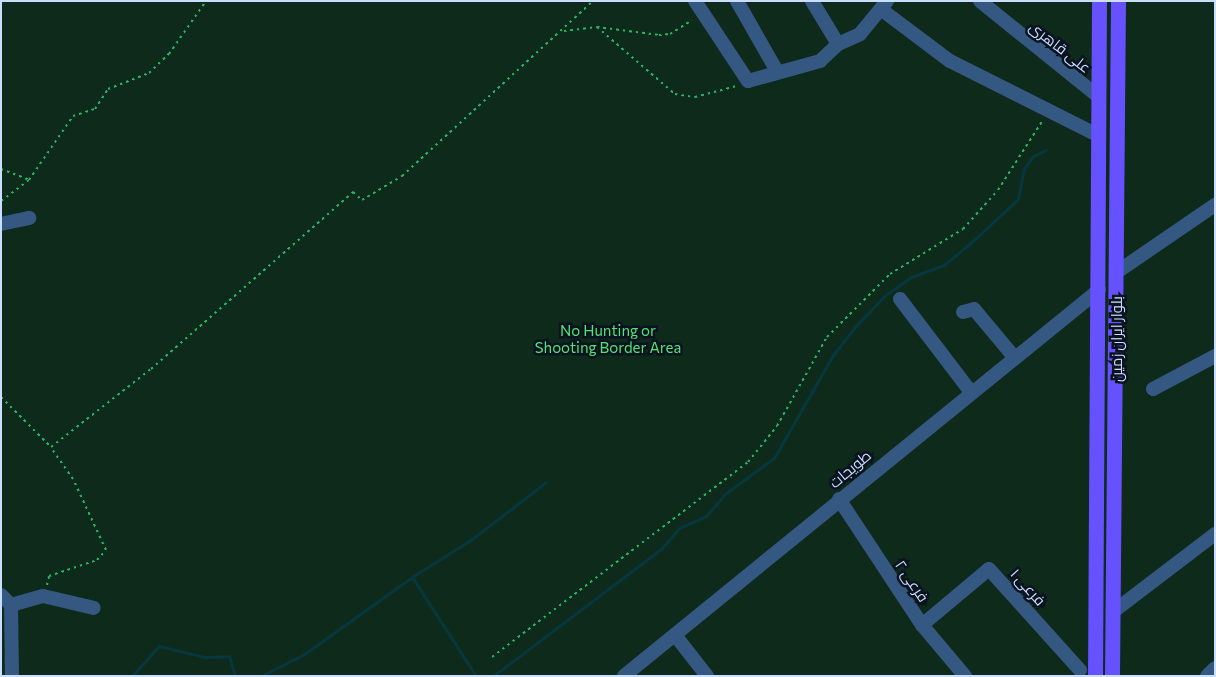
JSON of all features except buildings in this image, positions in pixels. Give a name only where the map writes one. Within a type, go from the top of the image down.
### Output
[{"type":"main road","name":"بلوار ایران زمین","points":[[1095,676],[1099,290],[1099,1]]},
{"type":"main road","name":"بلوار ایران زمین","points":[[1112,676],[1118,1]]},
{"type":"street","points":[[695,1],[748,81],[820,62],[838,44],[860,34],[885,6],[950,61],[1099,136]]},
{"type":"street","points":[[737,1],[777,72]]},
{"type":"street","points":[[812,1],[838,44]]},
{"type":"street","name":"علی قاهری","points":[[980,1],[1099,97]]},
{"type":"street","points":[[1117,272],[1215,205]]},
{"type":"street","points":[[1,224],[30,218]]},
{"type":"street","name":"طویجات","points":[[624,676],[970,391],[1099,290]]},
{"type":"street","points":[[900,299],[970,391]]},
{"type":"street","points":[[963,312],[974,309],[1014,357]]},
{"type":"street","points":[[1153,389],[1215,356]]},
{"type":"street","name":"فرعی ۲","points":[[839,499],[922,625],[965,676]]},
{"type":"street","points":[[1114,611],[1215,534]]},
{"type":"street","name":"فرعی ۱","points":[[922,625],[989,569],[1077,673]]},
{"type":"street","points":[[12,676],[6,600],[43,596],[94,608]]},
{"type":"street","points":[[675,634],[707,676]]},
{"type":"street","points":[[1077,673],[1096,655]]},
{"type":"street","points":[[1207,676],[1215,668]]},
{"type":"path","points":[[1,201],[28,180],[73,116],[95,109],[108,89],[120,82],[148,73],[170,54],[206,1]]},
{"type":"path","points":[[51,447],[151,369],[353,192],[362,200],[402,176],[563,31],[593,1]]},
{"type":"path","points":[[563,31],[598,27],[670,34],[703,13]]},
{"type":"path","points":[[598,27],[675,94],[725,93],[748,81]]},
{"type":"path","points":[[492,657],[748,462],[777,426],[827,337],[890,274],[962,229],[998,190],[1050,110]]},
{"type":"path","points":[[1,169],[28,180]]},
{"type":"path","points":[[2,398],[51,447],[73,479],[106,550],[98,560],[49,576],[43,596]]},
{"type":"green space","name":"No Hunting or Shooting Border Area","points":[[1,1],[1215,1],[1215,676],[1,676]]},
{"type":"waterway","points":[[493,676],[661,549],[679,528],[706,516],[726,493],[774,458],[833,355],[856,326],[884,296],[911,277],[944,265],[975,239],[1018,199],[1024,169],[1033,156],[1046,150]]},
{"type":"waterway","points":[[476,676],[412,577],[472,539],[546,482]]},
{"type":"waterway","points":[[261,676],[303,655],[412,577]]},
{"type":"waterway","points":[[132,676],[159,646],[204,657],[229,656],[235,676]]}]
